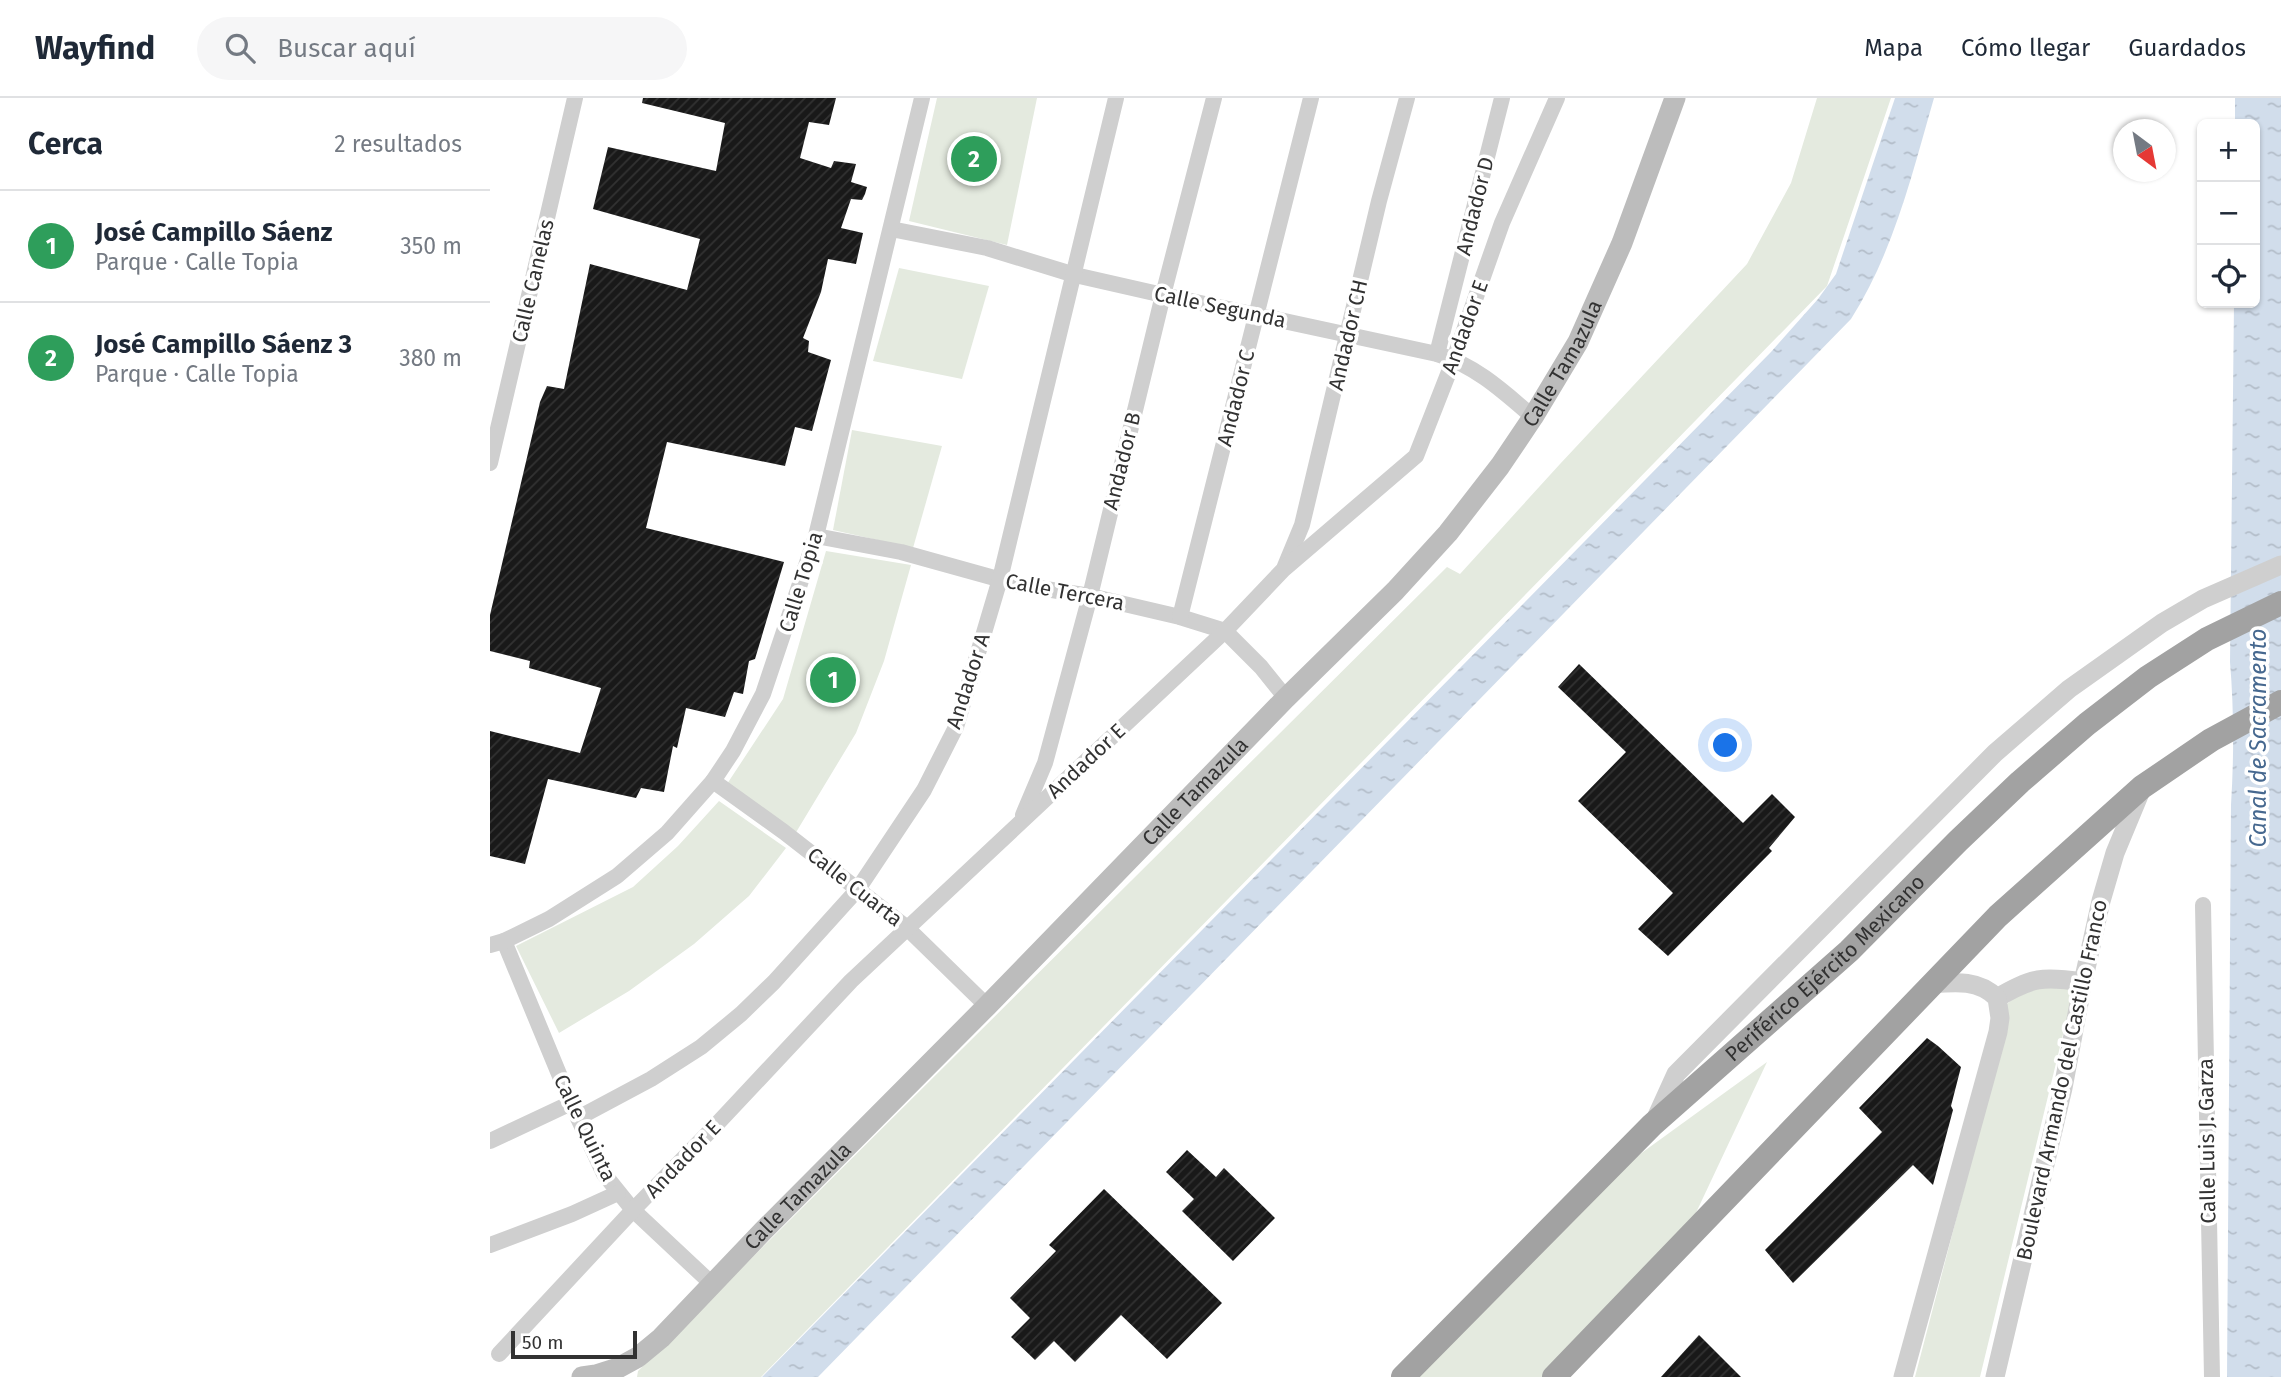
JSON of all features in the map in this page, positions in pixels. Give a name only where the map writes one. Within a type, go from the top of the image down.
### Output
[{"type":"highway","name":"Periférico Ejército Mexicano","points":[[1403,1377],[1653,1125],[1849,951],[1958,841],[2087,724],[2148,677],[2207,639],[2281,603]]},
{"type":"highway","points":[[1554,1377],[1998,916],[2142,787],[2211,740],[2281,702]]},
{"type":"main road","name":"Calle Tamazula","points":[[582,1377],[596,1376],[618,1368],[638,1357],[661,1338],[1286,698],[1395,591],[1448,533],[1500,466],[1578,342],[1622,243],[1675,98]]},
{"type":"street","name":"Calle Canelas","points":[[490,463],[575,98]]},
{"type":"street","name":"Calle Topia","points":[[497,943],[549,919],[617,876],[667,833],[713,781],[733,751],[763,694],[816,536],[922,98]]},
{"type":"street","name":"Andador A","points":[[578,1118],[639,1086],[701,1047],[775,982],[858,889],[924,790],[956,727],[1000,579],[1116,98]]},
{"type":"street","name":"Andador B","points":[[1020,821],[1045,763],[1090,596],[1214,98]]},
{"type":"street","name":"Andador C","points":[[1180,617],[1311,98]]},
{"type":"street","name":"Andador CH","points":[[1283,570],[1302,525],[1379,201],[1407,98]]},
{"type":"street","name":"Andador D","points":[[1437,354],[1502,98]]},
{"type":"street","name":"Andador E","points":[[499,1354],[816,1016],[906,927],[1225,631],[1283,570],[1416,456],[1502,223],[1557,98]]},
{"type":"street","points":[[1473,214],[1502,223]]},
{"type":"street","name":"Calle Segunda","points":[[891,229],[986,248],[1075,275],[1437,354],[1454,359],[1491,382],[1533,417]]},
{"type":"street","name":"Calle Tercera","points":[[816,536],[901,552],[1020,585],[1090,596],[1180,617],[1225,631],[1261,667],[1286,698]]},
{"type":"street","points":[[1653,1125],[1676,1074],[1995,753],[2069,689],[2118,652],[2203,599],[2281,565]]},
{"type":"street","name":"Calle Cuarta","points":[[713,781],[784,832],[906,927],[987,1006]]},
{"type":"street","name":"Boulevard Armando del Castillo Franco","points":[[1996,1377],[2063,1088],[2101,901],[2115,853],[2142,787]]},
{"type":"street","name":"Calle Luis J. Garza","points":[[2203,905],[2212,1377]]},
{"type":"street","name":"Calle Quinta","points":[[497,943],[604,1174],[633,1210],[712,1284]]},
{"type":"street","points":[[1997,998],[2022,983],[2036,979],[2083,982]]},
{"type":"street","points":[[1903,1377],[2000,1018],[1997,998],[1985,989],[1958,981],[1931,984]]},
{"type":"street","points":[[490,1141],[570,1103]]},
{"type":"street","points":[[490,1245],[572,1214],[618,1193]]},
{"type":"shaded area","points":[[937,98],[1037,98],[1007,245],[909,221]]},
{"type":"shaded area","points":[[1817,98],[1891,98],[1827,286],[761,1377],[637,1377],[638,1371],[1447,567],[1460,574],[1747,264],[1791,183]]},
{"type":"shaded area","points":[[899,268],[989,286],[962,379],[873,361]]},
{"type":"shaded area","points":[[852,430],[942,446],[913,548],[833,530]]},
{"type":"shaded area","points":[[826,551],[911,565],[884,661],[856,733],[795,834],[727,784],[783,699]]},
{"type":"shaded area","points":[[719,801],[786,848],[749,896],[694,944],[629,991],[559,1033],[516,946],[633,887],[678,846]]},
{"type":"shaded area","points":[[2047,984],[2074,989],[1980,1377],[1915,1377],[2005,1032],[2007,1004],[2021,992]]},
{"type":"shaded area","points":[[1767,1062],[1686,1234],[1547,1377],[1410,1377],[1625,1165]]},
{"type":"water","points":[[1895,98],[1934,98],[1890,239],[1851,319],[818,1377],[762,1377],[1771,352],[1818,299],[1836,274]]},
{"type":"water","name":"Canal de Sacramento","points":[[2235,98],[2281,98],[2281,1377],[2227,1377],[2234,308],[2260,308],[2260,119],[2235,119]]},
{"type":"building","points":[[643,98],[836,98],[829,125],[809,122],[800,158],[831,168],[834,161],[856,164],[851,182],[867,187],[862,200],[851,199],[841,228],[863,233],[856,264],[828,259],[821,292],[803,338],[809,341],[808,352],[831,360],[812,431],[795,427],[785,466],[667,442],[646,528],[784,562],[755,659],[749,661],[743,694],[734,692],[725,717],[686,708],[677,748],[673,746],[664,792],[641,788],[636,798],[548,779],[525,864],[490,856],[490,731],[580,753],[601,688],[529,668],[530,661],[490,651],[490,615],[540,402],[547,386],[564,389],[590,264],[687,290],[700,239],[593,209],[608,147],[716,171],[725,123],[642,103]]},
{"type":"building","points":[[1579,664],[1743,823],[1772,794],[1795,817],[1769,848],[1772,851],[1668,956],[1638,929],[1673,893],[1578,801],[1626,752],[1558,687]]},
{"type":"building","points":[[1927,1038],[1961,1067],[1951,1106],[1953,1110],[1933,1185],[1913,1165],[1793,1283],[1765,1250],[1882,1132],[1859,1108]]},
{"type":"building","points":[[1187,1150],[1216,1177],[1224,1168],[1275,1218],[1233,1261],[1182,1211],[1194,1199],[1166,1172]]},
{"type":"building","points":[[1104,1189],[1222,1303],[1167,1359],[1121,1315],[1075,1362],[1054,1341],[1035,1360],[1011,1337],[1030,1318],[1010,1298],[1056,1251],[1049,1245]]},
{"type":"building","points":[[1699,1335],[1741,1377],[1661,1377]]},
{"type":"place","name":"José Campillo Sáenz 3","points":[[974,159]]},
{"type":"place","name":"José Campillo Sáenz","points":[[833,680]]}]
